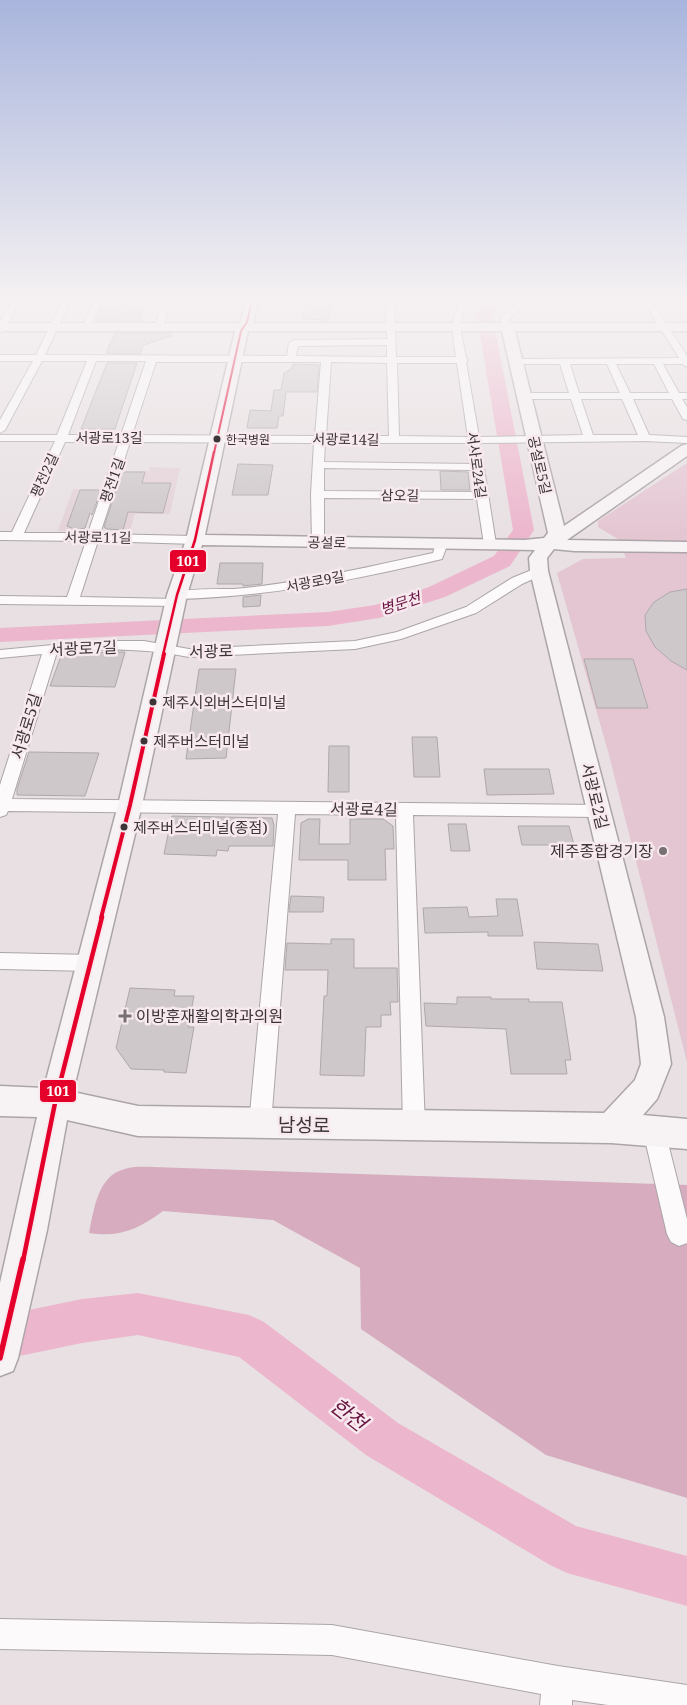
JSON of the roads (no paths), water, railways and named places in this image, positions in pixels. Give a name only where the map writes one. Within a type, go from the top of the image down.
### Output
[{"type":"street","points":[[0,430],[29,377]]},
{"type":"street","name":"평전2길","points":[[16,536],[62,437],[86,377]]},
{"type":"street","name":"평전1길","points":[[72,601],[146,377]]},
{"type":"street","points":[[166,647],[175,604],[195,540],[231,377]]},
{"type":"street","points":[[318,542],[318,465],[325,377]]},
{"type":"street","points":[[392,377],[394,440]]},
{"type":"street","name":"서사로24길","points":[[465,377],[478,440],[478,467],[490,544]]},
{"type":"street","name":"공설로5길","points":[[519,377],[524,396],[530,439],[557,533],[551,543]]},
{"type":"street","points":[[569,377],[589,438]]},
{"type":"street","points":[[616,377],[644,438]]},
{"type":"street","points":[[665,377],[687,417]]},
{"type":"street","points":[[524,396],[687,396]]},
{"type":"street","name":"서광로13길","points":[[0,438],[218,438]]},
{"type":"street","name":"서광로14길","points":[[218,438],[394,440],[644,438],[687,440]]},
{"type":"street","points":[[551,543],[687,449]]},
{"type":"street","name":"삼오길","points":[[318,465],[433,481],[482,496]]},
{"type":"street","name":"삼오길","points":[[317,494],[433,481],[478,467]]},
{"type":"street","name":"서광로11길","points":[[0,536],[195,540]]},
{"type":"street","name":"공설로","points":[[195,540],[524,545],[551,543]]},
{"type":"street","name":"서광로9길","points":[[0,600],[175,604],[217,596],[302,585],[438,556],[450,543]]},
{"type":"street","points":[[551,543],[574,546],[687,547]]},
{"type":"street","name":"서광로2길","points":[[551,543],[538,558],[540,571],[650,1017],[656,1064],[646,1090],[611,1128]]},
{"type":"street","name":"서광로","points":[[0,1358],[30,1230],[55,1103],[92,963],[166,647],[189,653],[355,645],[402,635],[472,610],[517,581],[540,571]]},
{"type":"street","name":"서광로7길","points":[[0,654],[50,648],[166,647]]},
{"type":"street","name":"서광로5길","points":[[50,648],[1,807],[92,807],[130,804]]},
{"type":"street","name":"서광로4길","points":[[130,804],[404,810],[598,811]]},
{"type":"street","points":[[260,1124],[287,808]]},
{"type":"street","points":[[404,810],[414,1126]]},
{"type":"street","points":[[0,961],[92,963]]},
{"type":"street","name":"남성로","points":[[0,1100],[55,1103],[138,1121],[611,1128],[687,1134]]},
{"type":"street","points":[[654,1131],[679,1234]]},
{"type":"street","points":[[0,1634],[332,1640],[557,1694],[687,1701]]},
{"type":"waterway","name":"병문천","points":[[0,635],[328,619],[379,611],[437,592],[502,561],[524,530],[496,377]]},
{"type":"waterway","name":"한천","points":[[0,1338],[82,1321],[138,1314],[249,1337],[382,1439],[567,1548],[687,1581]]},
{"type":"place","name":"한국병원","points":[[217,439]]},
{"type":"place","name":"제주시외버스터미널","points":[[153,702]]},
{"type":"place","name":"제주버스터미널","points":[[144,741]]},
{"type":"place","name":"제주버스터미널(종점)","points":[[124,827]]},
{"type":"place","name":"제주종합경기장","points":[[663,851]]},
{"type":"place","name":"이방훈재활의학과의원","points":[[125,1016]]}]
